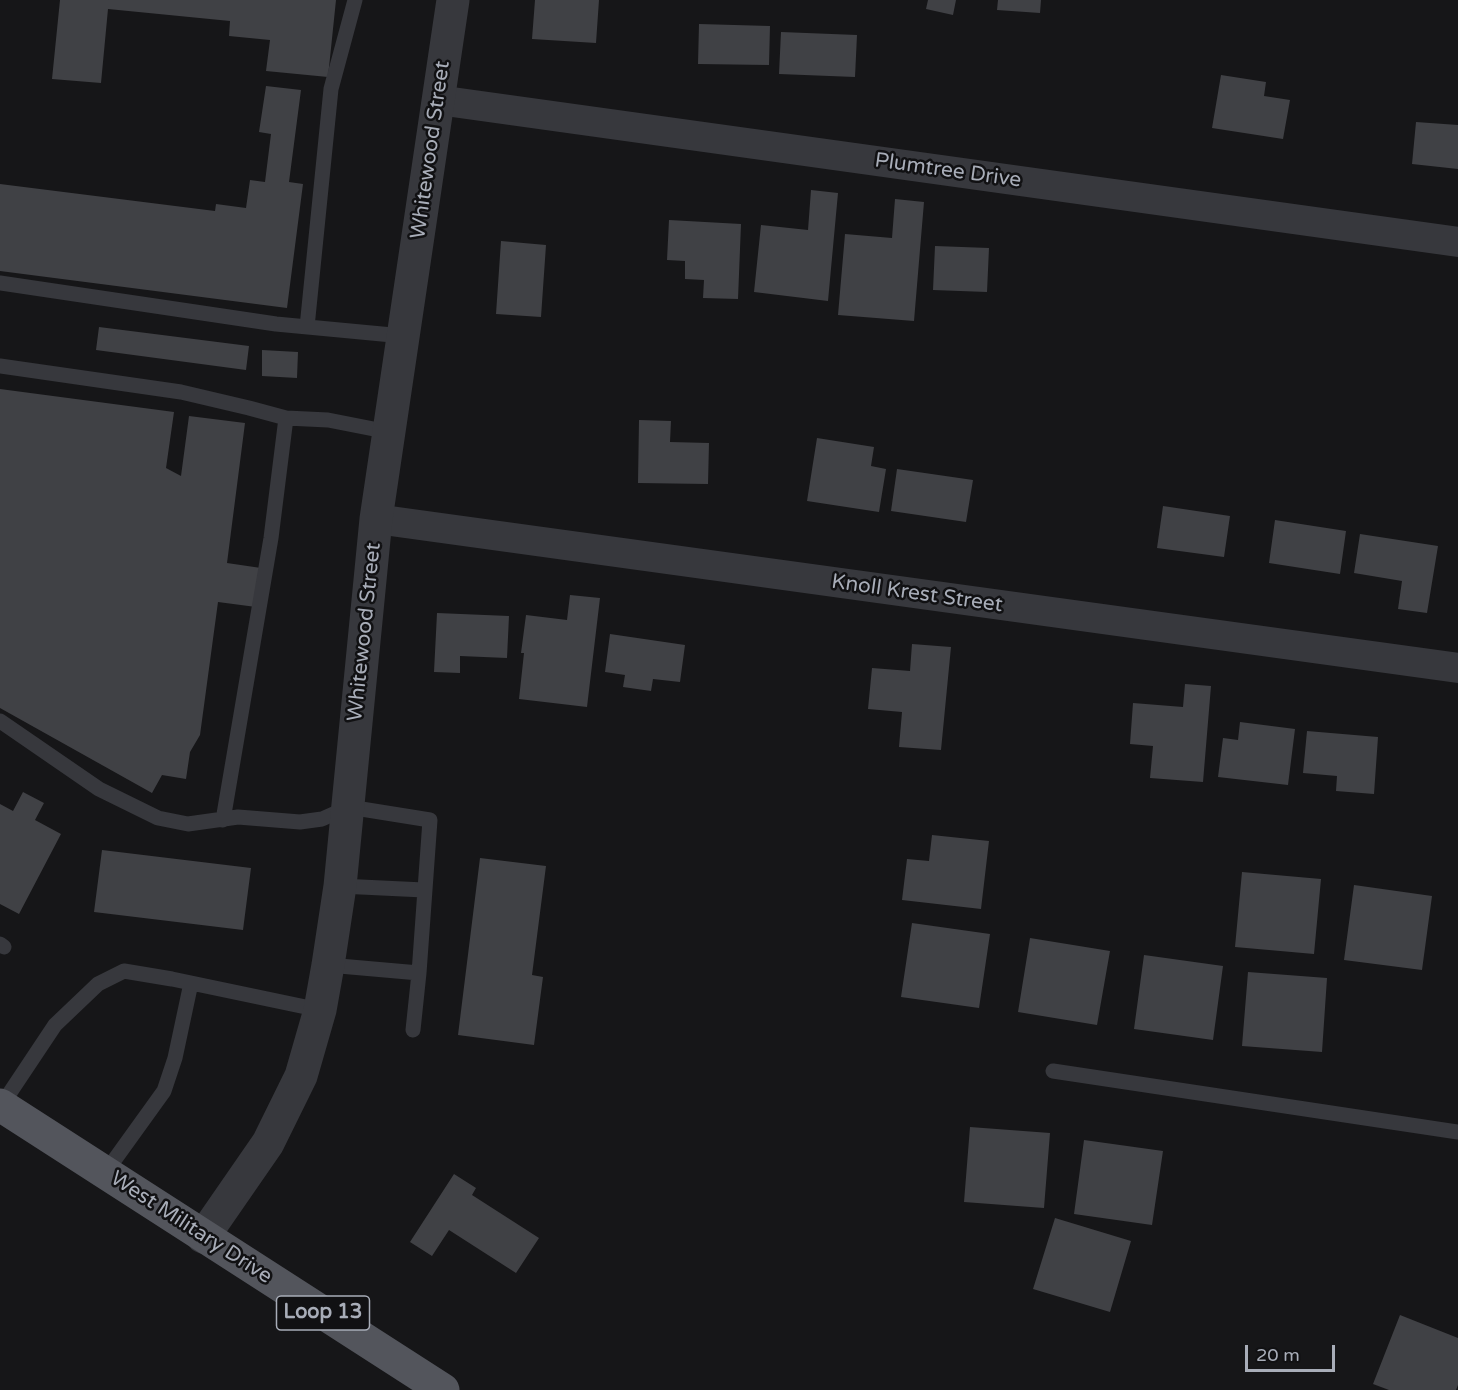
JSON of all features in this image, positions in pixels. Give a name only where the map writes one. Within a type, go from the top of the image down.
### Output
[{"type":"main road","name":"West Military Drive","points":[[1,1106],[443,1390]]},
{"type":"street","name":"Whitewood Street","points":[[203,1237],[268,1143],[301,1076],[320,1010],[340,886],[376,519],[453,0]]},
{"type":"street","name":"Plumtree Drive","points":[[438,100],[1458,242]]},
{"type":"street","name":"Knoll Krest Street","points":[[376,519],[1458,668]]},
{"type":"lane","points":[[307,327],[331,89],[355,0]]},
{"type":"lane","points":[[0,283],[276,324],[403,336]]},
{"type":"lane","points":[[0,366],[181,392],[286,418],[328,420],[389,432]]},
{"type":"lane","points":[[223,819],[270,538],[286,418]]},
{"type":"lane","points":[[0,721],[99,789],[158,818],[188,824],[238,817],[300,822],[322,819],[348,807],[430,820],[413,1030]]},
{"type":"lane","points":[[340,886],[424,890]]},
{"type":"lane","points":[[328,966],[419,974]]},
{"type":"lane","points":[[1,1106],[55,1025],[98,984],[124,971],[320,1010]]},
{"type":"lane","points":[[105,1173],[164,1091],[175,1058],[191,983]]},
{"type":"lane","points":[[1053,1071],[1458,1132]]},
{"type":"building","points":[[60,0],[336,0],[328,77],[266,71],[270,40],[229,36],[230,21],[108,9],[101,83],[52,79]]},
{"type":"building","points":[[535,0],[599,0],[596,43],[532,39]]},
{"type":"building","points":[[928,0],[956,0],[953,15],[926,9]]},
{"type":"building","points":[[998,0],[1041,0],[1040,13],[997,10]]},
{"type":"building","points":[[699,24],[770,26],[769,65],[698,64]]},
{"type":"building","points":[[781,32],[857,35],[855,77],[779,74]]},
{"type":"building","points":[[1221,75],[1266,82],[1264,96],[1290,100],[1283,139],[1212,128]]},
{"type":"building","points":[[266,86],[301,90],[289,182],[303,184],[287,308],[0,271],[0,184],[215,211],[216,204],[246,208],[250,180],[265,182],[271,134],[259,132]]},
{"type":"building","points":[[1416,122],[1458,125],[1458,169],[1412,164]]},
{"type":"building","points":[[811,190],[838,193],[828,301],[754,292],[761,225],[808,230]]},
{"type":"building","points":[[895,199],[924,202],[914,321],[838,315],[845,234],[892,238]]},
{"type":"building","points":[[669,220],[741,224],[738,299],[703,298],[704,280],[685,279],[685,261],[667,260]]},
{"type":"building","points":[[501,241],[546,245],[541,317],[496,314]]},
{"type":"building","points":[[935,246],[989,248],[987,292],[933,290]]},
{"type":"building","points":[[99,327],[249,346],[246,370],[96,350]]},
{"type":"building","points":[[262,350],[298,352],[297,378],[262,376]]},
{"type":"building","points":[[0,389],[174,412],[166,468],[181,476],[189,416],[245,423],[227,563],[261,568],[256,607],[218,602],[200,735],[190,752],[186,779],[162,775],[152,793],[0,708]]},
{"type":"building","points":[[639,420],[671,421],[670,442],[709,443],[708,484],[638,483]]},
{"type":"building","points":[[817,438],[874,447],[871,466],[886,469],[879,512],[807,501]]},
{"type":"building","points":[[897,469],[973,480],[966,522],[891,511]]},
{"type":"building","points":[[1163,506],[1230,516],[1224,557],[1157,548]]},
{"type":"building","points":[[1275,520],[1346,531],[1340,574],[1269,563]]},
{"type":"building","points":[[1360,534],[1438,546],[1427,613],[1398,609],[1402,581],[1354,573]]},
{"type":"building","points":[[570,595],[600,598],[587,707],[519,699],[524,653],[521,653],[526,615],[567,620]]},
{"type":"building","points":[[437,613],[509,616],[507,658],[460,656],[460,673],[434,672]]},
{"type":"building","points":[[610,634],[685,645],[680,682],[653,679],[651,691],[623,687],[625,675],[605,672]]},
{"type":"building","points":[[912,644],[951,647],[941,750],[899,747],[902,712],[868,709],[872,668],[910,671]]},
{"type":"building","points":[[1185,684],[1211,686],[1203,782],[1150,778],[1153,746],[1130,744],[1133,703],[1183,707]]},
{"type":"building","points":[[1240,722],[1295,729],[1288,785],[1218,777],[1223,738],[1238,740]]},
{"type":"building","points":[[1307,731],[1378,737],[1374,794],[1336,791],[1337,776],[1303,773]]},
{"type":"building","points":[[23,792],[44,803],[35,820],[61,834],[19,914],[0,904],[0,804],[13,811]]},
{"type":"building","points":[[932,835],[989,841],[981,909],[902,900],[907,859],[929,861]]},
{"type":"building","points":[[102,850],[251,868],[243,930],[94,912]]},
{"type":"building","points":[[480,858],[546,866],[532,975],[543,977],[534,1045],[458,1035]]},
{"type":"building","points":[[1242,872],[1321,879],[1314,954],[1235,947]]},
{"type":"building","points":[[1354,885],[1432,896],[1422,970],[1344,960]]},
{"type":"building","points":[[912,923],[990,934],[979,1008],[901,997]]},
{"type":"building","points":[[1030,938],[1110,951],[1097,1025],[1018,1012]]},
{"type":"building","points":[[1144,955],[1223,966],[1213,1040],[1134,1029]]},
{"type":"building","points":[[1248,972],[1327,978],[1322,1052],[1242,1046]]},
{"type":"building","points":[[970,1127],[1050,1133],[1044,1208],[964,1202]]},
{"type":"building","points":[[1084,1140],[1163,1151],[1152,1225],[1074,1214]]},
{"type":"building","points":[[454,1174],[476,1188],[472,1195],[539,1238],[516,1273],[449,1230],[432,1256],[410,1242]]},
{"type":"building","points":[[1055,1218],[1131,1241],[1110,1312],[1033,1289]]},
{"type":"building","points":[[1400,1315],[1458,1338],[1458,1385],[1456,1390],[1389,1390],[1373,1384]]}]
